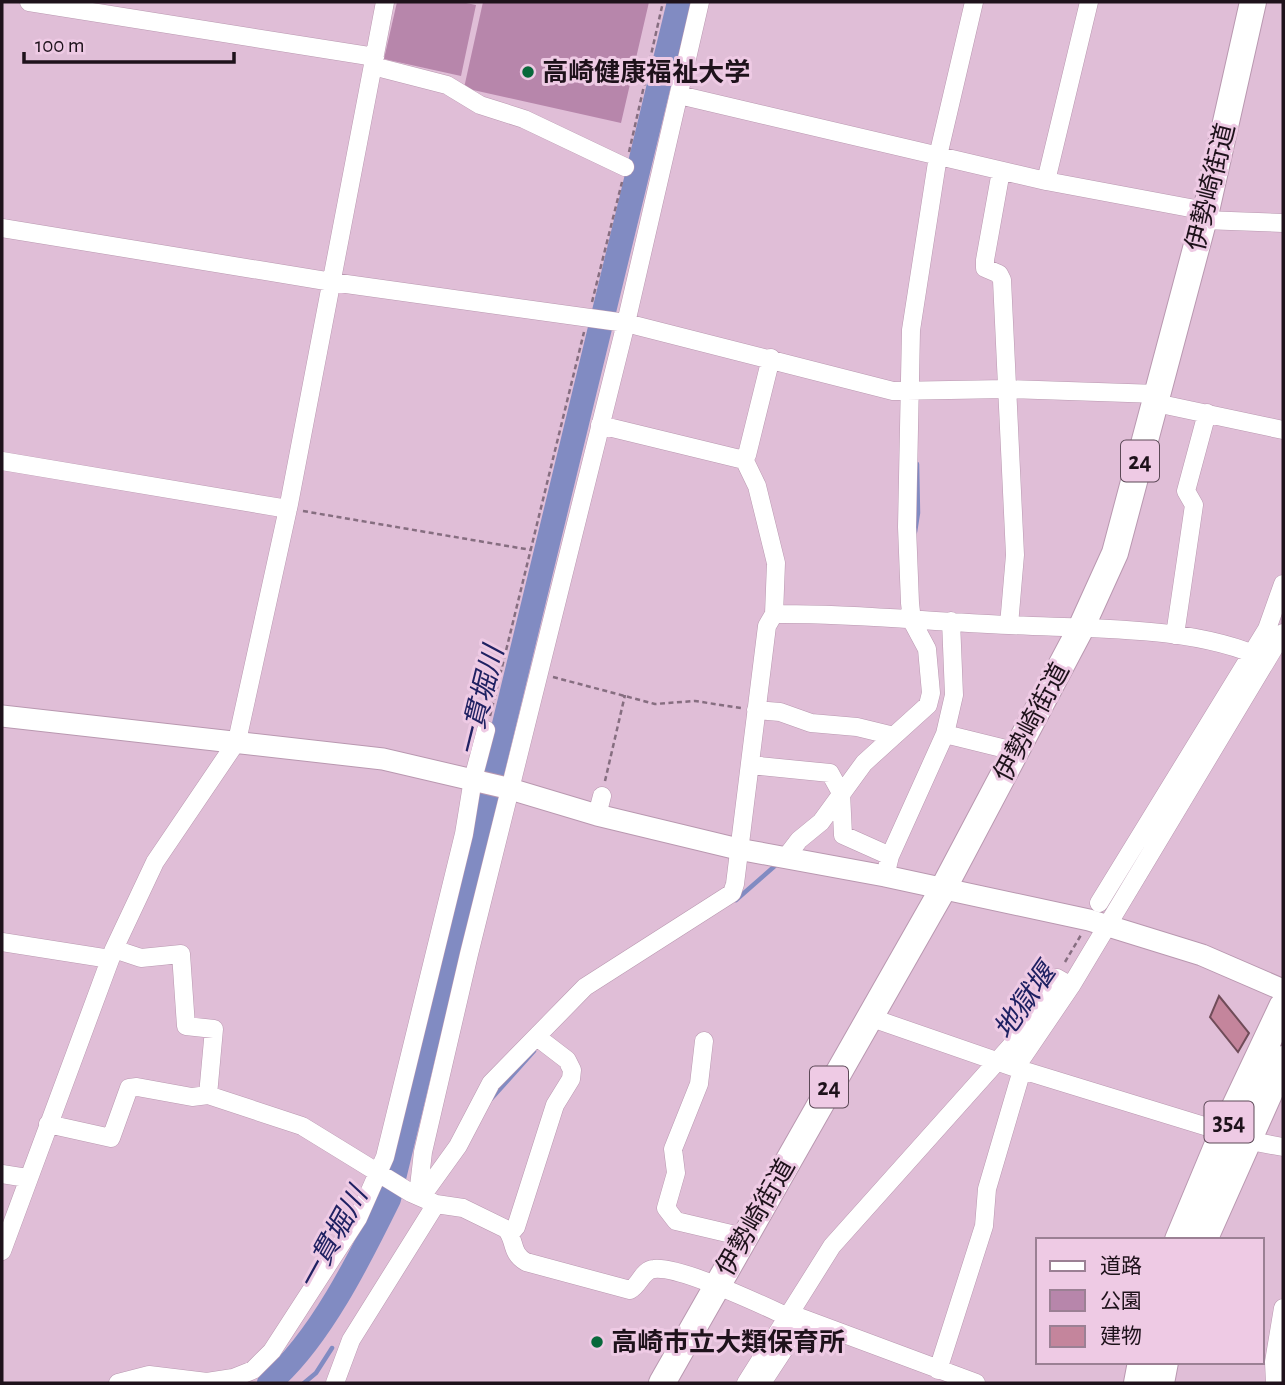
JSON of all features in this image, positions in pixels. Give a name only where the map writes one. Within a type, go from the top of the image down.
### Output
[{"type":"highway","name":"354","points":[[1204,1238],[1235,1136],[1283,1007]]},
{"type":"highway","name":"354","points":[[1180,1238],[1235,1136],[1283,1060]]},
{"type":"highway","points":[[1138,1383],[1142,1364]]},
{"type":"highway","points":[[1160,1383],[1164,1364]]},
{"type":"main road","name":"伊勢崎街道","points":[[662,1383],[943,889],[1081,628],[1115,553],[1205,215],[1253,2]]},
{"type":"street","points":[[29,2],[374,61],[447,85],[480,105],[524,119],[625,167]]},
{"type":"street","points":[[2,1251],[112,954],[155,862],[237,741],[288,509],[385,2]]},
{"type":"street","points":[[422,1197],[426,1138],[509,788],[680,95],[700,2]]},
{"type":"street","points":[[786,857],[799,840],[821,822],[864,763],[921,714],[928,705],[931,693],[927,649],[912,619],[907,527],[908,389],[913,309],[938,156],[974,2]]},
{"type":"street","points":[[1046,181],[1089,2]]},
{"type":"street","points":[[680,95],[1001,171],[1205,215],[1283,223]]},
{"type":"street","points":[[1001,171],[985,268],[999,274],[1002,280],[1015,555],[1009,625]]},
{"type":"street","points":[[2,229],[332,282],[623,323],[771,358],[893,391],[1006,389],[1157,398],[1207,413],[1283,430]]},
{"type":"street","points":[[600,425],[740,459],[747,455],[771,358]]},
{"type":"street","points":[[1175,635],[1194,505],[1186,491],[1207,413]]},
{"type":"street","points":[[335,1383],[351,1340],[422,1197],[458,1146],[491,1083],[585,987],[732,893],[767,626],[775,614],[776,563],[757,486],[743,457]]},
{"type":"street","points":[[2,461],[288,509]]},
{"type":"street","points":[[1099,916],[1259,656],[1283,584]]},
{"type":"street","points":[[775,614],[951,621],[1175,635],[1259,656]]},
{"type":"street","points":[[888,866],[945,734],[954,695],[951,621]]},
{"type":"street","points":[[932,1373],[984,1226],[987,1189],[1019,1068],[1099,916],[1259,656],[1283,633]]},
{"type":"street","points":[[756,710],[780,712],[811,723],[857,727],[894,736]]},
{"type":"street","points":[[2,716],[383,759],[509,788],[599,805],[738,849],[786,857],[888,866]]},
{"type":"street","points":[[118,1383],[149,1375],[207,1382],[233,1378],[253,1370],[272,1351],[358,1218],[381,1174],[464,834],[486,730]]},
{"type":"street","points":[[945,734],[1014,751]]},
{"type":"street","points":[[750,765],[830,773],[842,793],[843,835],[888,866],[943,889],[1099,916],[1283,989]]},
{"type":"street","points":[[2,942],[141,958],[181,954],[186,1026],[214,1029],[208,1094]]},
{"type":"street","points":[[761,1383],[793,1316],[832,1246],[998,1061],[1064,982]]},
{"type":"street","points":[[869,1017],[1019,1068],[1235,1136],[1283,1147]]},
{"type":"street","points":[[510,1234],[516,1227],[555,1105],[571,1079],[572,1070],[567,1060],[537,1037]]},
{"type":"street","points":[[704,1041],[699,1084],[673,1149],[676,1173],[666,1208],[676,1221],[744,1237]]},
{"type":"street","points":[[48,1124],[111,1138],[129,1088],[192,1097],[208,1094],[302,1126],[422,1197],[463,1208],[510,1234],[514,1252],[526,1262],[630,1290],[653,1269],[716,1285],[932,1373],[976,1383]]},
{"type":"street","points":[[2,1174],[27,1178]]},
{"type":"street","points":[[1275,1383],[1274,1362],[1283,1308]]},
{"type":"street","points":[[746,1383],[793,1316]]},
{"type":"path","points":[[486,730],[589,320],[663,2]]},
{"type":"path","points":[[288,509],[531,550]]},
{"type":"path","points":[[539,673],[655,704],[695,701],[756,710]]},
{"type":"path","points":[[599,805],[625,695]]},
{"type":"path","points":[[1064,982],[1099,916]]},
{"type":"green space","points":[[397,2],[461,2],[476,5],[461,76],[384,59]]},
{"type":"green space","name":"高崎健康福祉大学","points":[[483,2],[649,2],[621,123],[464,88]]},
{"type":"building","points":[[1219,996],[1249,1033],[1238,1052],[1210,1017]]},
{"type":"waterway","name":"一貫堀川","points":[[269,1383],[305,1345],[321,1322],[389,1199],[679,2]]},
{"type":"waterway","points":[[915,532],[918,513],[917,464]]},
{"type":"waterway","name":"地獄堰","points":[[1114,898],[1145,845]]},
{"type":"waterway","points":[[736,900],[777,864]]},
{"type":"waterway","points":[[491,1099],[534,1051]]},
{"type":"waterway","points":[[304,1383],[316,1373],[332,1348]]},
{"type":"place","name":"高崎健康福祉大学","points":[[528,72]]},
{"type":"place","name":"高崎市立大類保育所","points":[[597,1342]]}]
